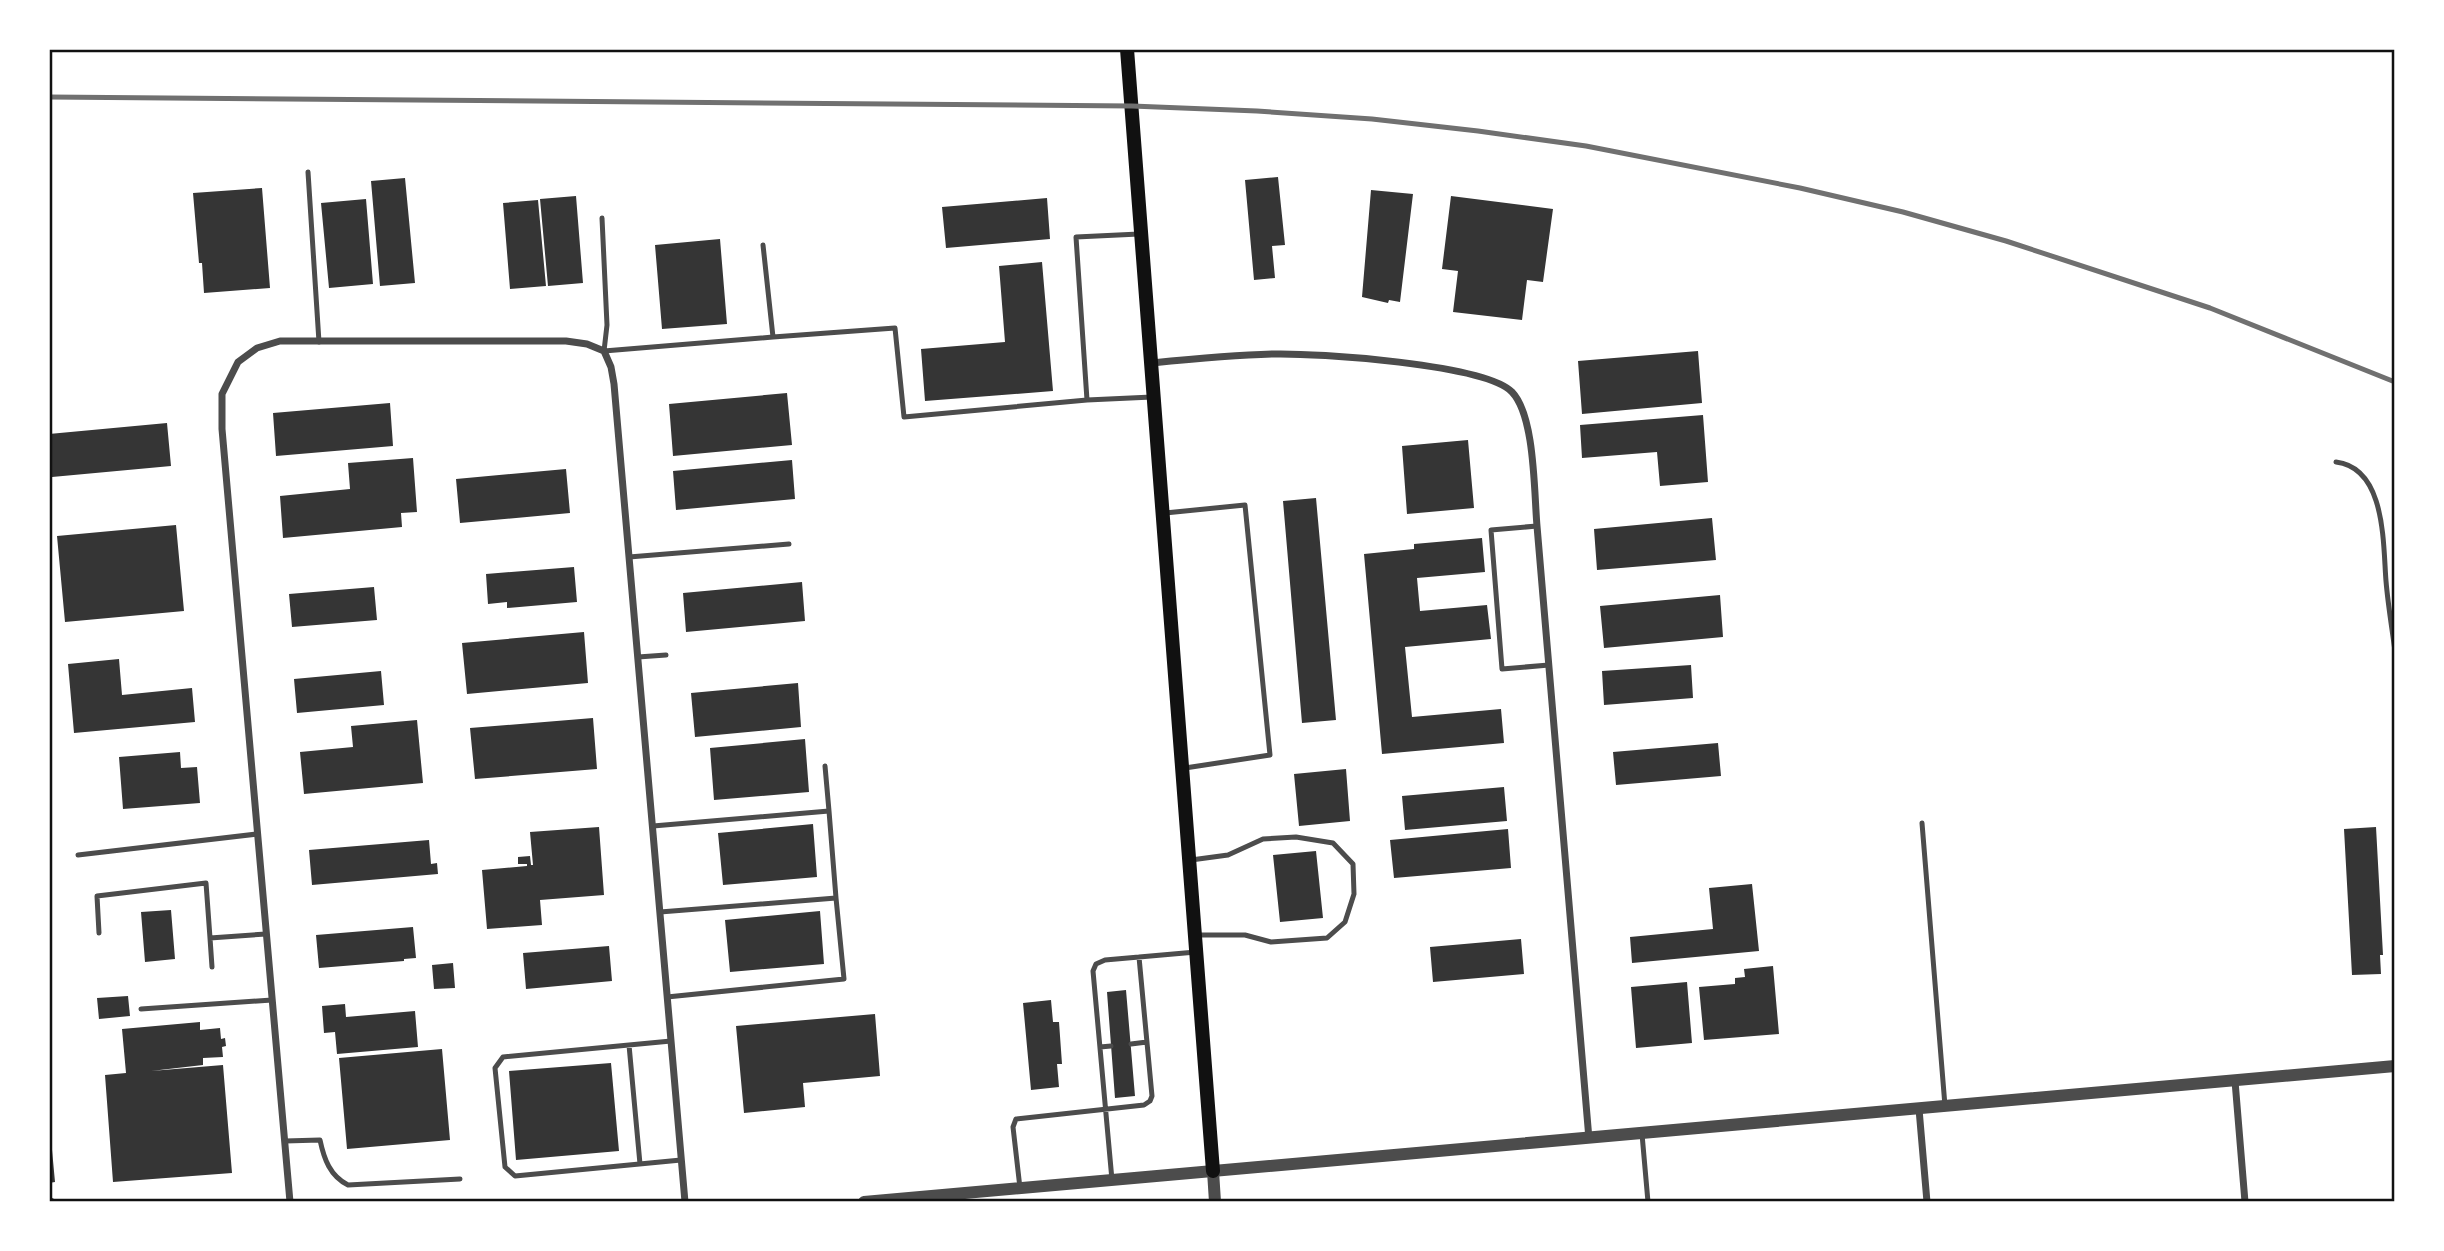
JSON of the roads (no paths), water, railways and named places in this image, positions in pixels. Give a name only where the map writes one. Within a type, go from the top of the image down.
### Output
[{"type":"main road","points":[[1127,49],[1213,1171]]},
{"type":"street","points":[[290,1202],[222,429],[222,394],[239,362],[257,348],[281,341],[566,341],[587,344],[604,351],[614,384],[685,1202]]},
{"type":"street","points":[[1151,363],[1275,354],[1389,362],[1481,376],[1511,391],[1524,410],[1528,424],[1589,1139]]},
{"type":"street","points":[[864,1202],[2395,1066]]},
{"type":"street","points":[[2235,1080],[2245,1202]]},
{"type":"street","points":[[1919,1109],[1927,1202]]},
{"type":"street","points":[[1213,1171],[1215,1202]]},
{"type":"lane","points":[[308,172],[319,342]]},
{"type":"lane","points":[[602,218],[607,325],[604,351],[895,328],[904,417],[1087,400],[1154,397]]},
{"type":"lane","points":[[1087,400],[1076,237],[1142,234]]},
{"type":"lane","points":[[763,245],[773,337]]},
{"type":"lane","points":[[2336,462],[2350,464],[2368,482],[2382,516],[2386,582],[2395,652]]},
{"type":"lane","points":[[1163,514],[1245,505],[1270,755],[1182,769]]},
{"type":"lane","points":[[1537,526],[1491,530],[1502,669],[1549,665]]},
{"type":"lane","points":[[629,557],[789,544]]},
{"type":"lane","points":[[638,657],[666,655]]},
{"type":"lane","points":[[667,997],[844,979],[825,766]]},
{"type":"lane","points":[[653,827],[829,811]]},
{"type":"lane","points":[[1922,823],[1945,1106]]},
{"type":"lane","points":[[78,855],[257,834]]},
{"type":"lane","points":[[1189,860],[1228,855],[1263,839],[1296,837],[1333,842],[1353,864],[1354,894],[1345,922],[1328,938],[1271,942],[1245,936],[1195,935]]},
{"type":"lane","points":[[99,933],[97,896],[206,883],[212,967]]},
{"type":"lane","points":[[660,912],[836,898]]},
{"type":"lane","points":[[210,938],[266,934]]},
{"type":"lane","points":[[1112,1180],[1093,971],[1096,964],[1105,960],[1196,952]]},
{"type":"lane","points":[[1020,1188],[1013,1127],[1016,1119],[1144,1105],[1150,1101],[1152,1096],[1139,957]]},
{"type":"lane","points":[[141,1009],[272,1000]]},
{"type":"lane","points":[[671,1041],[503,1057],[495,1068],[505,1167],[515,1176],[681,1160]]},
{"type":"lane","points":[[1130,1044],[1147,1042]]},
{"type":"lane","points":[[629,1045],[640,1164]]},
{"type":"lane","points":[[1100,1047],[1111,1046]]},
{"type":"lane","points":[[1642,1134],[1648,1202]]},
{"type":"lane","points":[[285,1141],[320,1140],[325,1162],[340,1181],[348,1185],[460,1179]]},
{"type":"lane","points":[[49,1199],[54,1202]]},
{"type":"railway","points":[[49,97],[1132,106],[1372,119],[1478,131],[1586,146],[1800,188],[1903,212],[2006,241],[2210,308],[2395,382]]}]
